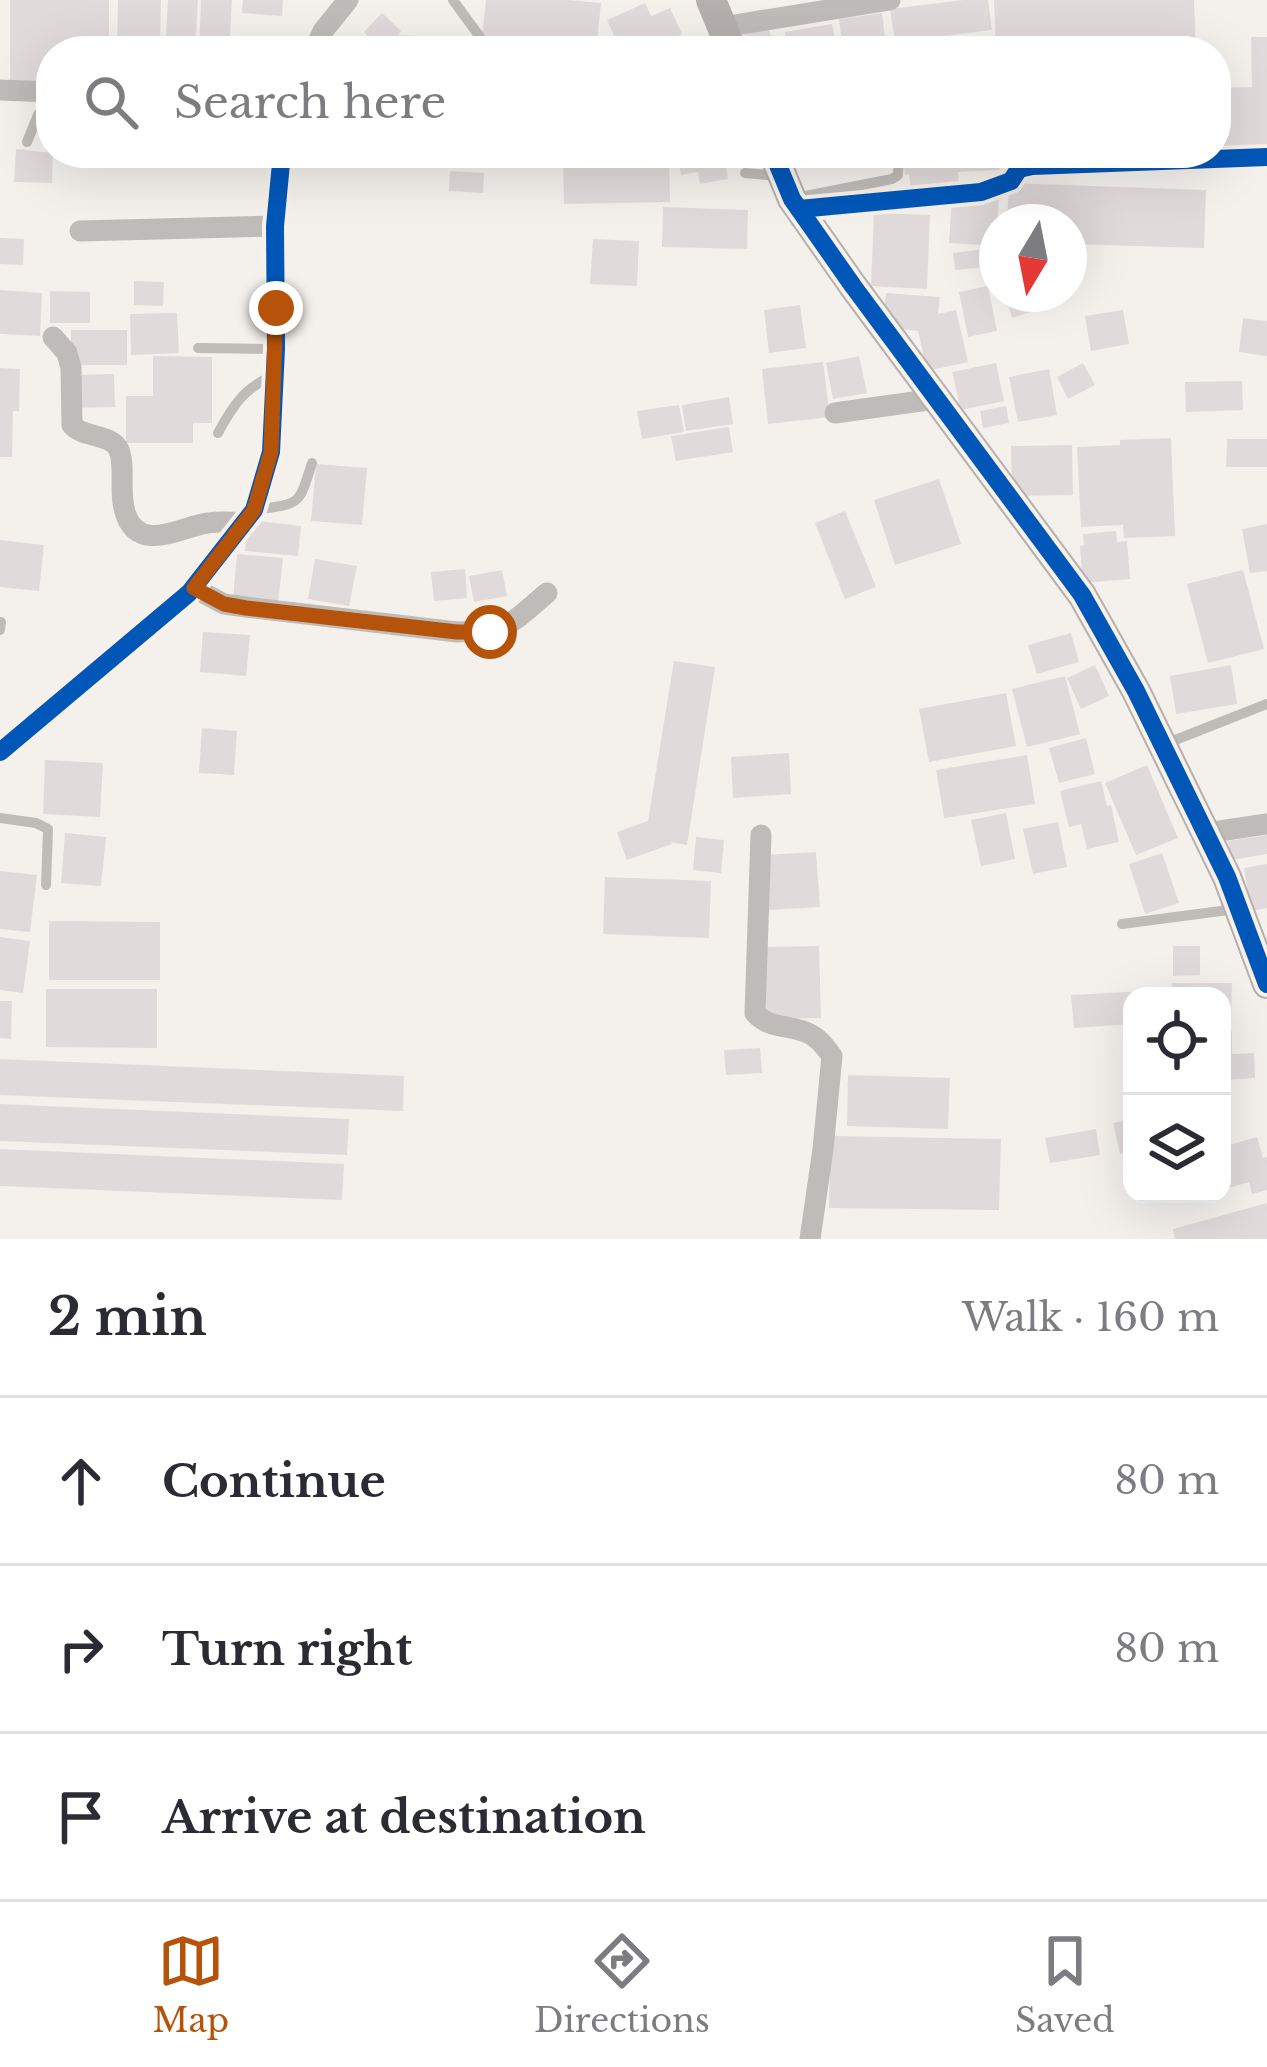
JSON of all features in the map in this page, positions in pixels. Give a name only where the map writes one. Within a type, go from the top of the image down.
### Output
[{"type":"street","points":[[321,36],[348,0]]},
{"type":"street","points":[[722,26],[890,0]]},
{"type":"street","points":[[0,90],[36,94]]},
{"type":"street","points":[[1231,158],[1267,157]]},
{"type":"street","points":[[0,752],[194,588],[250,516],[271,452],[275,226],[281,168]]},
{"type":"street","points":[[786,184],[981,192],[1010,181],[1023,168]]},
{"type":"street","points":[[786,184],[935,399],[1082,595],[1206,833],[1267,984]]},
{"type":"street","points":[[80,231],[275,226]]},
{"type":"street","points":[[53,337],[67,353],[71,368],[71,425],[77,432],[117,446],[120,495],[128,521],[142,533],[163,537],[202,523],[250,516]]},
{"type":"street","points":[[835,413],[935,399]]},
{"type":"street","points":[[194,588],[224,604],[246,608],[457,632],[490,632],[508,626],[547,593]]},
{"type":"street","points":[[1206,833],[1267,824]]},
{"type":"street","points":[[761,835],[755,1012],[765,1024],[807,1032],[832,1056],[810,1239]]},
{"type":"lane","points":[[453,0],[479,36]]},
{"type":"lane","points":[[27,142],[36,120]]},
{"type":"lane","points":[[745,173],[786,184],[892,178],[898,168]]},
{"type":"lane","points":[[198,348],[276,349]]},
{"type":"lane","points":[[218,433],[236,400],[251,385],[275,373]]},
{"type":"lane","points":[[250,516],[294,504],[301,498],[312,463]]},
{"type":"lane","points":[[0,631],[1,622]]},
{"type":"lane","points":[[1162,746],[1267,704]]},
{"type":"lane","points":[[0,818],[48,829],[46,885]]},
{"type":"lane","points":[[1122,924],[1239,908]]},
{"type":"building","points":[[10,0],[109,0],[109,36],[36,36],[36,81],[10,81]]},
{"type":"building","points":[[118,0],[161,0],[160,36],[117,36]]},
{"type":"building","points":[[168,0],[198,0],[196,36],[166,36]]},
{"type":"building","points":[[201,0],[232,0],[230,36],[200,36]]},
{"type":"building","points":[[243,0],[283,0],[282,16],[242,13]]},
{"type":"building","points":[[486,0],[601,3],[598,36],[482,36]]},
{"type":"building","points":[[988,0],[992,30],[894,36],[890,9]]},
{"type":"building","points":[[994,0],[1194,0],[1195,36],[995,36]]},
{"type":"building","points":[[645,3],[651,16],[670,8],[682,34],[614,36],[607,20]]},
{"type":"building","points":[[382,13],[401,31],[398,35],[416,36],[368,36],[364,32]]},
{"type":"building","points":[[882,13],[885,36],[841,36],[839,19]]},
{"type":"building","points":[[832,24],[834,36],[786,36],[785,32]]},
{"type":"building","points":[[768,27],[771,36],[740,36]]},
{"type":"building","points":[[1251,37],[1267,37],[1267,155],[1231,156],[1231,88],[1252,87]]},
{"type":"building","points":[[16,149],[36,151],[36,168],[52,168],[52,183],[14,182]]},
{"type":"building","points":[[563,168],[669,168],[670,202],[564,204]]},
{"type":"building","points":[[680,168],[726,168],[728,179],[700,184],[698,172],[681,175]]},
{"type":"building","points":[[904,168],[999,168],[958,172],[959,187],[911,189],[909,174],[905,175]]},
{"type":"building","points":[[450,171],[484,173],[483,193],[449,191]]},
{"type":"building","points":[[1009,183],[1206,190],[1204,248],[1087,245],[1087,204],[1008,204]]},
{"type":"building","points":[[952,196],[999,199],[999,204],[979,204],[979,245],[949,243]]},
{"type":"building","points":[[663,207],[748,210],[747,249],[662,247]]},
{"type":"building","points":[[874,213],[930,215],[927,289],[871,286]]},
{"type":"building","points":[[0,238],[24,239],[23,265],[0,264]]},
{"type":"building","points":[[593,239],[639,241],[637,286],[590,284]]},
{"type":"building","points":[[979,250],[979,268],[955,270],[953,253]]},
{"type":"building","points":[[134,281],[164,282],[163,306],[134,305]]},
{"type":"building","points":[[979,288],[979,312],[993,312],[997,331],[968,337],[959,292]]},
{"type":"building","points":[[0,290],[42,293],[40,336],[0,334]]},
{"type":"building","points":[[50,291],[90,292],[90,323],[50,323]]},
{"type":"building","points":[[886,293],[940,297],[938,314],[956,310],[968,362],[927,371],[918,331],[882,327]]},
{"type":"building","points":[[800,305],[806,348],[769,353],[764,310]]},
{"type":"building","points":[[1123,310],[1129,344],[1091,351],[1085,316]]},
{"type":"building","points":[[177,313],[179,353],[131,355],[130,314]]},
{"type":"building","points":[[1243,318],[1267,321],[1267,356],[1239,352]]},
{"type":"building","points":[[71,330],[127,330],[127,365],[71,365]]},
{"type":"building","points":[[153,356],[212,357],[212,423],[193,423],[193,443],[126,443],[126,396],[153,396]]},
{"type":"building","points":[[859,356],[867,393],[833,399],[826,363]]},
{"type":"building","points":[[823,362],[830,417],[768,424],[762,369]]},
{"type":"building","points":[[996,363],[1004,401],[961,410],[952,372]]},
{"type":"building","points":[[1083,363],[1095,385],[1068,399],[1057,377]]},
{"type":"building","points":[[0,368],[20,369],[12,457],[0,457]]},
{"type":"building","points":[[1049,369],[1057,415],[1018,422],[1009,377]]},
{"type":"building","points":[[114,374],[115,407],[76,408],[75,375]]},
{"type":"building","points":[[1242,381],[1243,410],[1186,412],[1185,382]]},
{"type":"building","points":[[729,397],[733,424],[686,431],[682,405]]},
{"type":"building","points":[[679,405],[684,432],[642,439],[637,411]]},
{"type":"building","points":[[1006,406],[1009,423],[983,428],[980,411]]},
{"type":"building","points":[[729,427],[733,452],[676,461],[671,436]]},
{"type":"building","points":[[1171,438],[1175,536],[1124,538],[1123,525],[1081,527],[1077,447]]},
{"type":"building","points":[[1227,439],[1267,439],[1267,467],[1226,467]]},
{"type":"building","points":[[1072,445],[1073,495],[1012,496],[1011,446]]},
{"type":"building","points":[[316,464],[367,468],[362,525],[311,521]]},
{"type":"building","points":[[939,479],[961,544],[895,565],[874,500]]},
{"type":"building","points":[[845,511],[876,587],[845,599],[815,523]]},
{"type":"building","points":[[249,520],[301,526],[298,556],[245,551]]},
{"type":"building","points":[[1267,524],[1267,571],[1250,573],[1242,529]]},
{"type":"building","points":[[1116,531],[1117,542],[1127,541],[1130,579],[1083,583],[1083,534]]},
{"type":"building","points":[[0,540],[44,545],[39,591],[0,587]]},
{"type":"building","points":[[237,554],[283,558],[278,603],[233,598]]},
{"type":"building","points":[[315,559],[357,566],[349,606],[308,599]]},
{"type":"building","points":[[465,569],[467,598],[434,601],[431,572]]},
{"type":"building","points":[[502,570],[507,596],[474,602],[469,576]]},
{"type":"building","points":[[1243,570],[1264,649],[1208,663],[1187,584]]},
{"type":"building","points":[[203,632],[250,635],[246,676],[200,672]]},
{"type":"building","points":[[1071,633],[1079,662],[1037,674],[1028,645]]},
{"type":"building","points":[[674,661],[715,667],[687,845],[671,842],[627,860],[617,832],[648,821]]},
{"type":"building","points":[[1095,665],[1109,696],[1081,709],[1067,678]]},
{"type":"building","points":[[1231,665],[1237,704],[1176,714],[1170,676]]},
{"type":"building","points":[[1065,676],[1080,734],[1027,747],[1012,689]]},
{"type":"building","points":[[1006,693],[1016,746],[929,762],[919,709]]},
{"type":"building","points":[[202,728],[237,731],[234,775],[199,773]]},
{"type":"building","points":[[1086,738],[1095,774],[1059,783],[1049,748]]},
{"type":"building","points":[[789,753],[791,794],[733,798],[731,757]]},
{"type":"building","points":[[1027,755],[1035,804],[944,818],[936,770]]},
{"type":"building","points":[[45,760],[103,763],[100,817],[43,814]]},
{"type":"building","points":[[1147,765],[1178,838],[1136,855],[1105,783]]},
{"type":"building","points":[[1101,781],[1119,842],[1087,849],[1081,824],[1069,827],[1060,791]]},
{"type":"building","points":[[1006,813],[1015,859],[981,866],[971,820]]},
{"type":"building","points":[[1058,822],[1067,867],[1033,874],[1023,829]]},
{"type":"building","points":[[65,833],[106,837],[101,886],[61,883]]},
{"type":"building","points":[[1267,835],[1267,854],[1231,860],[1228,841]]},
{"type":"building","points":[[696,837],[724,840],[721,873],[693,870]]},
{"type":"building","points":[[816,852],[820,907],[769,910],[765,855]]},
{"type":"building","points":[[1162,853],[1179,903],[1145,914],[1129,864]]},
{"type":"building","points":[[1267,864],[1267,908],[1251,911],[1244,868]]},
{"type":"building","points":[[0,871],[37,875],[30,932],[0,929]]},
{"type":"building","points":[[605,877],[711,881],[709,938],[603,934]]},
{"type":"building","points":[[49,921],[160,922],[160,980],[49,980]]},
{"type":"building","points":[[0,937],[30,941],[23,993],[0,990]]},
{"type":"building","points":[[819,946],[821,1018],[766,1019],[764,947]]},
{"type":"building","points":[[1173,946],[1200,946],[1200,975],[1173,976]]},
{"type":"building","points":[[1172,983],[1232,983],[1231,1021],[1231,987],[1172,987]]},
{"type":"building","points":[[46,989],[157,989],[157,1048],[46,1047]]},
{"type":"building","points":[[1123,992],[1123,1025],[1074,1028],[1071,995]]},
{"type":"building","points":[[0,1001],[12,1001],[11,1039],[0,1038]]},
{"type":"building","points":[[1231,1030],[1232,1054],[1254,1053],[1255,1078],[1231,1079]]},
{"type":"building","points":[[760,1048],[762,1073],[726,1075],[724,1050]]},
{"type":"building","points":[[0,1059],[404,1076],[403,1111],[0,1095]]},
{"type":"building","points":[[848,1075],[950,1078],[948,1129],[847,1126]]},
{"type":"building","points":[[0,1104],[349,1119],[347,1155],[0,1141]]},
{"type":"building","points":[[1123,1121],[1123,1153],[1120,1154],[1113,1123]]},
{"type":"building","points":[[1096,1129],[1100,1155],[1050,1163],[1045,1138]]},
{"type":"building","points":[[830,1136],[1001,1139],[999,1210],[829,1208]]},
{"type":"building","points":[[1257,1137],[1263,1158],[1267,1157],[1267,1190],[1252,1194],[1249,1182],[1231,1187],[1231,1144]]},
{"type":"building","points":[[0,1149],[344,1164],[342,1200],[0,1186]]},
{"type":"building","points":[[1267,1203],[1267,1239],[1175,1239],[1173,1229]]},
{"type":"cycle path","points":[[1231,158],[1267,157]]},
{"type":"cycle path","points":[[0,752],[189,593],[254,510],[271,452],[275,226],[281,168]]},
{"type":"cycle path","points":[[779,168],[792,199],[853,286],[1082,595],[1136,691],[1227,877],[1267,984]]},
{"type":"cycle path","points":[[799,209],[981,192],[1011,181],[1023,168]]},
{"type":"route","points":[[276,308],[271,452],[254,510],[194,588],[224,604],[246,608],[490,632]]}]
